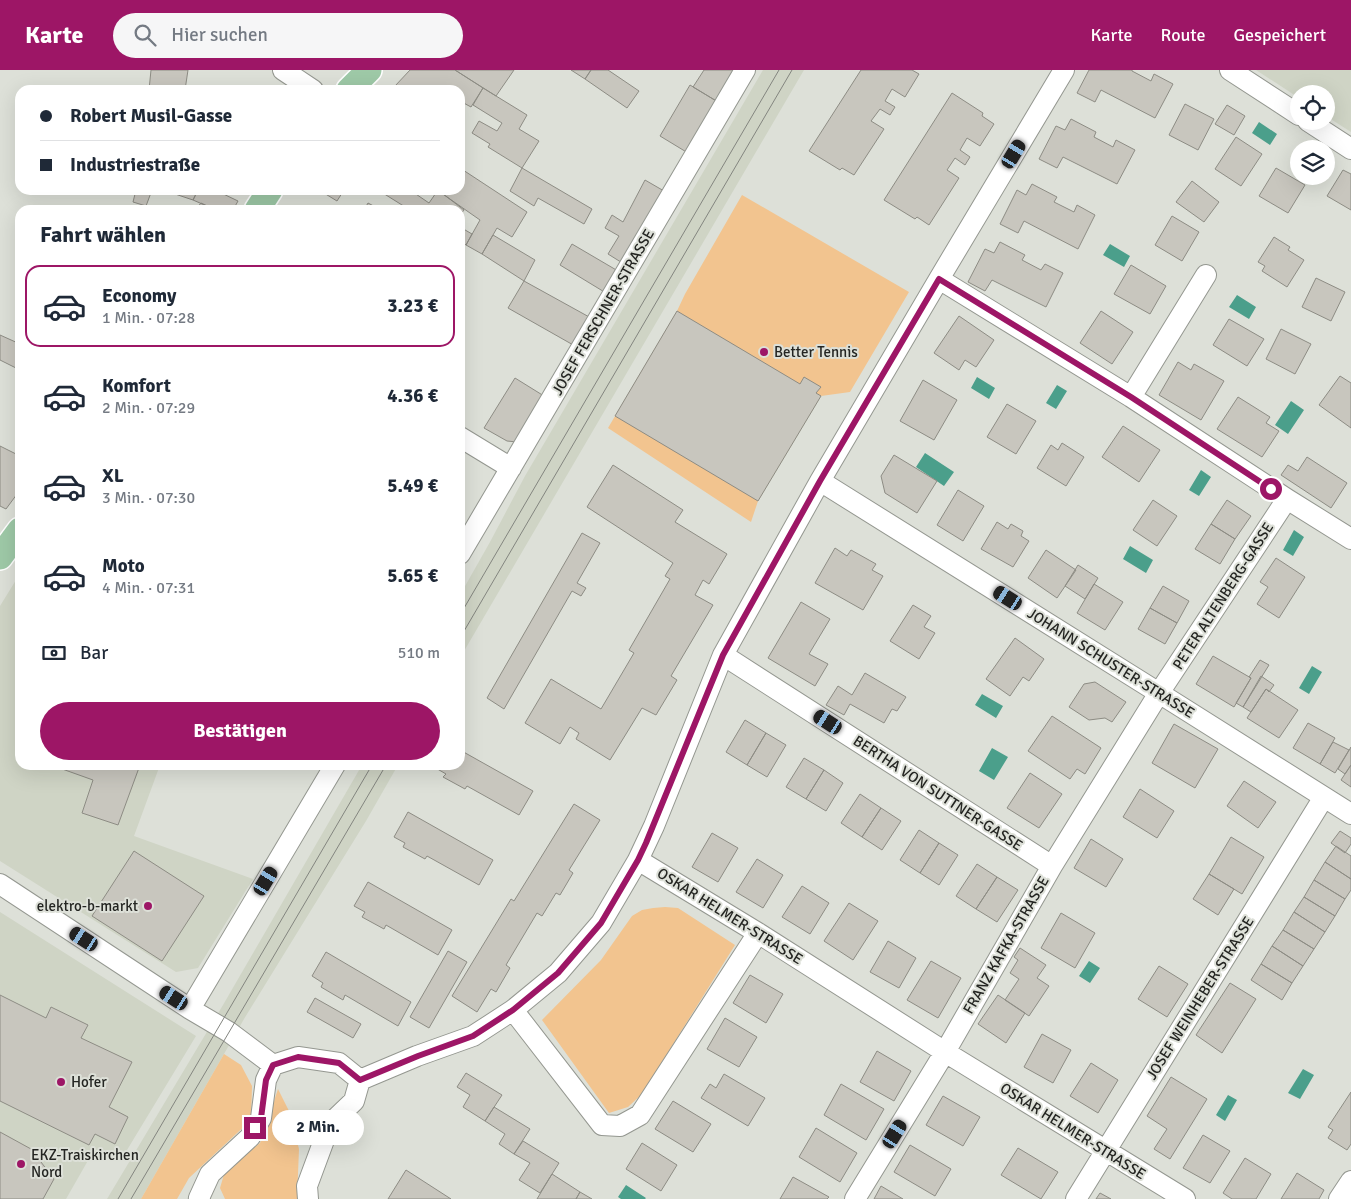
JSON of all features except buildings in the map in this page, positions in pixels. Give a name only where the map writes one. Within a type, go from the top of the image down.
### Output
[{"type":"main road","points":[[354,85],[369,70]]},
{"type":"main road","points":[[0,557],[15,537]]},
{"type":"street","points":[[282,70],[305,85]]},
{"type":"street","name":"JOSEF FERSCHNER-STRASSE","points":[[465,546],[744,70]]},
{"type":"street","points":[[360,1080],[473,1036],[513,1010],[558,973],[601,923],[638,860],[654,826],[723,655],[820,481],[1064,70]]},
{"type":"street","points":[[1230,70],[1290,109]]},
{"type":"street","points":[[1322,130],[1351,149]]},
{"type":"street","points":[[1131,397],[1206,275]]},
{"type":"street","points":[[939,279],[1131,397],[1286,500],[1351,540]]},
{"type":"street","points":[[465,440],[512,468]]},
{"type":"street","name":"JOHANN SCHUSTER-STRASSE","points":[[820,481],[1351,814]]},
{"type":"street","name":"PETER ALTENBERG-GASSE","points":[[1159,693],[1286,500]]},
{"type":"street","name":"BERTHA VON SUTTNER-GASSE","points":[[723,655],[1052,866]]},
{"type":"street","name":"FRANZ KAFKA-STRASSE","points":[[855,1199],[946,1052],[1052,866],[1159,693]]},
{"type":"street","points":[[190,1009],[332,770]]},
{"type":"street","name":"JOSEF WEINHEBER-STRASSE","points":[[1076,1199],[1324,797]]},
{"type":"street","name":"OSKAR HELMER-STRASSE","points":[[638,860],[1185,1199]]},
{"type":"street","points":[[0,884],[190,1009],[229,1032],[273,1065]]},
{"type":"street","points":[[513,1010],[602,1125],[620,1126],[640,1115],[758,933]]},
{"type":"street","points":[[199,1199],[210,1174],[250,1137],[261,1118],[266,1080],[273,1065],[298,1057],[339,1063],[360,1080]]},
{"type":"street","points":[[308,1199],[307,1186],[330,1124],[354,1101],[360,1080]]},
{"type":"street","points":[[1339,1199],[1351,1181]]},
{"type":"shaded area","points":[[763,70],[804,70],[465,649],[465,586],[525,476]]},
{"type":"shaded area","points":[[1256,70],[1351,70],[1351,132],[1335,122],[1335,85],[1290,85],[1290,92]]},
{"type":"shaded area","points":[[1259,122],[1277,134],[1270,145],[1252,133]]},
{"type":"shaded area","name":"Better Tennis","points":[[742,195],[909,292],[850,392],[821,396],[758,501],[751,522],[608,428]]},
{"type":"shaded area","points":[[1110,244],[1130,256],[1124,267],[1103,255]]},
{"type":"shaded area","points":[[1237,295],[1256,307],[1249,319],[1229,307]]},
{"type":"shaded area","points":[[977,377],[995,388],[989,399],[971,388]]},
{"type":"shaded area","points":[[1057,385],[1067,391],[1056,409],[1046,403]]},
{"type":"shaded area","points":[[1291,401],[1304,410],[1288,434],[1275,425]]},
{"type":"shaded area","points":[[925,453],[954,472],[944,486],[916,467]]},
{"type":"shaded area","points":[[1201,470],[1211,477],[1199,496],[1189,490]]},
{"type":"shaded area","points":[[1294,530],[1304,537],[1293,556],[1283,550]]},
{"type":"shaded area","points":[[1130,546],[1153,560],[1146,573],[1123,559]]},
{"type":"shaded area","points":[[15,582],[15,770],[158,770],[134,836],[253,879],[198,968],[176,972],[0,861],[0,606]]},
{"type":"shaded area","points":[[1312,666],[1322,672],[1309,694],[1299,688]]},
{"type":"shaded area","points":[[982,694],[1003,706],[996,718],[975,705]]},
{"type":"shaded area","points":[[992,748],[1008,757],[994,780],[979,771]]},
{"type":"shaded area","points":[[359,770],[395,770],[366,821],[244,1019],[141,1199],[107,1199],[223,1005]]},
{"type":"shaded area","points":[[665,907],[678,908],[735,945],[642,1094],[628,1107],[609,1113],[542,1020],[601,960],[632,916],[642,910]]},
{"type":"shaded area","points":[[0,912],[196,1036],[124,1155],[90,1157],[66,1199],[0,1199]]},
{"type":"shaded area","points":[[1089,961],[1100,968],[1090,983],[1079,976]]},
{"type":"shaded area","points":[[224,1054],[241,1065],[252,1086],[251,1120],[189,1178],[177,1199],[141,1199]]},
{"type":"shaded area","points":[[1303,1069],[1314,1075],[1300,1099],[1288,1093]]},
{"type":"shaded area","points":[[278,1089],[290,1113],[299,1149],[297,1199],[225,1199],[220,1188],[225,1171],[260,1143]]},
{"type":"shaded area","points":[[1228,1095],[1237,1100],[1225,1121],[1216,1115]]},
{"type":"shaded area","points":[[626,1185],[646,1198],[621,1199],[618,1197]]},
{"type":"tram line","points":[[465,606],[779,70]]},
{"type":"tram line","points":[[465,629],[792,70]]},
{"type":"tram line","points":[[118,1199],[369,770]]},
{"type":"tram line","points":[[131,1199],[383,770]]},
{"type":"place","name":"Better Tennis","points":[[764,352]]},
{"type":"place","name":"elektro-b-markt","points":[[148,906]]},
{"type":"place","name":"Hofer","points":[[61,1082]]},
{"type":"place","name":"EKZ-Traiskirchen Nord","points":[[21,1164]]},
{"type":"route","points":[[255,1128],[261,1118],[266,1080],[273,1065],[298,1057],[339,1063],[360,1080],[473,1036],[513,1010],[558,973],[601,923],[638,860],[654,826],[723,655],[820,481],[939,279],[1131,397],[1271,489]]}]
